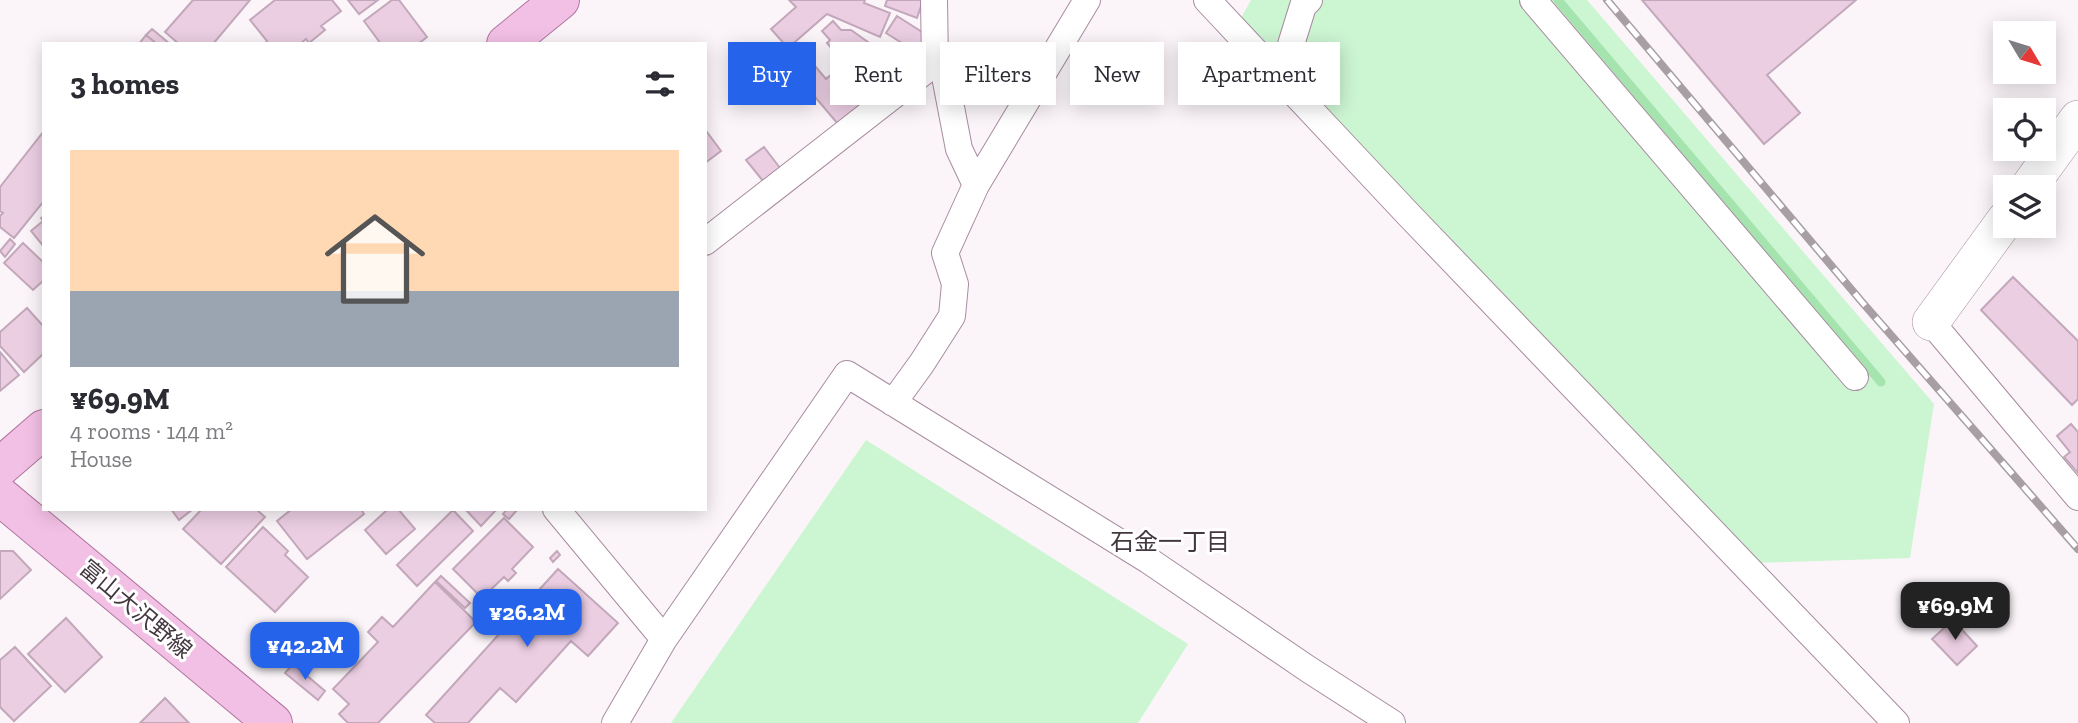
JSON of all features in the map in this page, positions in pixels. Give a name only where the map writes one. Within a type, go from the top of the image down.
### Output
[{"type":"main road","points":[[508,42],[560,0]]},
{"type":"main road","points":[[0,467],[42,431]]},
{"type":"main road","name":"富山大沢野線","points":[[0,496],[273,723]]},
{"type":"street","points":[[934,0],[935,63],[944,71],[959,149],[976,185]]},
{"type":"street","points":[[893,403],[952,316],[955,284],[945,253],[976,185],[1087,0]]},
{"type":"street","points":[[1207,0],[1408,214],[1896,723]]},
{"type":"street","points":[[1292,42],[1303,6],[1309,0]]},
{"type":"street","points":[[1533,0],[1855,377]]},
{"type":"street","points":[[707,240],[935,63]]},
{"type":"street","points":[[2038,175],[2078,120]]},
{"type":"street","points":[[1993,237],[1931,322],[2078,497]]},
{"type":"street","points":[[615,723],[664,639],[847,374],[1137,552],[1308,670],[1392,723]]},
{"type":"street","points":[[558,511],[664,639]]},
{"type":"green space","points":[[1251,0],[1587,0],[1934,404],[1910,558],[1754,563],[1323,105],[1340,105],[1340,42],[1264,42],[1241,18]]},
{"type":"green space","points":[[866,440],[1188,644],[1138,723],[671,723]]},
{"type":"building","points":[[193,0],[250,0],[215,42],[177,42],[165,32]]},
{"type":"building","points":[[275,0],[332,0],[341,11],[321,26],[325,30],[310,42],[306,39],[302,42],[266,42],[250,20]]},
{"type":"building","points":[[348,0],[378,0],[359,14]]},
{"type":"building","points":[[392,0],[399,0],[427,37],[421,42],[380,42],[364,21]]},
{"type":"building","points":[[789,0],[865,0],[864,3],[890,13],[880,37],[827,14],[795,42],[783,42],[771,29],[796,7]]},
{"type":"building","points":[[887,0],[923,0],[917,18],[885,6]]},
{"type":"building","points":[[1642,0],[1856,0],[1767,75],[1800,113],[1764,144]]},
{"type":"building","points":[[897,16],[925,34],[928,43],[926,46],[926,42],[900,42],[886,33]]},
{"type":"building","points":[[833,21],[841,30],[851,30],[868,42],[830,42],[830,46],[827,43],[830,40],[822,31]]},
{"type":"building","points":[[152,29],[168,42],[155,42],[146,35]]},
{"type":"building","points":[[146,35],[155,42],[141,42]]},
{"type":"building","points":[[816,67],[826,79],[830,76],[830,105],[860,105],[838,124],[816,98]]},
{"type":"building","points":[[707,132],[721,151],[707,162]]},
{"type":"building","points":[[42,134],[42,203],[14,238],[0,227],[0,216],[3,213],[0,211],[0,187]]},
{"type":"building","points":[[764,147],[780,168],[763,181],[746,160]]},
{"type":"building","points":[[42,222],[42,245],[31,231]]},
{"type":"building","points":[[10,239],[15,244],[5,257],[0,251]]},
{"type":"building","points":[[23,243],[42,261],[42,282],[33,290],[4,263]]},
{"type":"building","points":[[2013,277],[2078,341],[2078,399],[2072,405],[1981,310]]},
{"type":"building","points":[[27,308],[42,325],[42,355],[24,372],[0,346],[0,332]]},
{"type":"building","points":[[0,352],[19,375],[0,391]]},
{"type":"building","points":[[2071,424],[2078,432],[2078,473],[2064,457],[2070,452],[2057,436]]},
{"type":"building","points":[[172,511],[190,511],[179,520]]},
{"type":"building","points":[[200,511],[258,511],[265,517],[221,564],[183,529]]},
{"type":"building","points":[[290,511],[362,511],[364,514],[307,559],[277,521]]},
{"type":"building","points":[[386,511],[400,511],[415,529],[386,554],[365,530]]},
{"type":"building","points":[[452,511],[473,531],[417,586],[397,565]]},
{"type":"building","points":[[467,511],[495,511],[481,526]]},
{"type":"building","points":[[505,511],[516,511],[509,519],[503,514]]},
{"type":"building","points":[[504,518],[533,547],[512,569],[516,573],[508,581],[504,577],[482,598],[453,569]]},
{"type":"building","points":[[263,527],[288,551],[285,555],[308,577],[275,612],[226,567]]},
{"type":"building","points":[[0,551],[13,551],[31,570],[0,599]]},
{"type":"building","points":[[557,551],[560,555],[553,562],[550,558]]},
{"type":"building","points":[[558,569],[618,623],[588,656],[571,641],[516,702],[500,688],[468,723],[435,723],[426,715]]},
{"type":"building","points":[[441,576],[470,603],[465,608],[436,581]]},
{"type":"building","points":[[435,582],[476,622],[378,723],[348,723],[339,714],[349,704],[333,689],[378,642],[368,632],[382,617],[393,627]]},
{"type":"building","points":[[485,608],[493,614],[486,623],[478,616]]},
{"type":"building","points":[[66,618],[102,657],[65,692],[28,654]]},
{"type":"building","points":[[1953,620],[1977,646],[1957,665],[1932,639]]},
{"type":"building","points":[[15,647],[51,686],[14,721],[0,707],[0,660]]},
{"type":"building","points":[[293,664],[325,691],[318,700],[285,673]]},
{"type":"building","points":[[165,698],[189,723],[140,723]]},
{"type":"waterway","points":[[1558,0],[1881,382]]},
{"type":"railway","points":[[1607,0],[1862,302],[2078,549]]},
{"type":"district","name":"石金一丁目","points":[[1170,541]]}]
